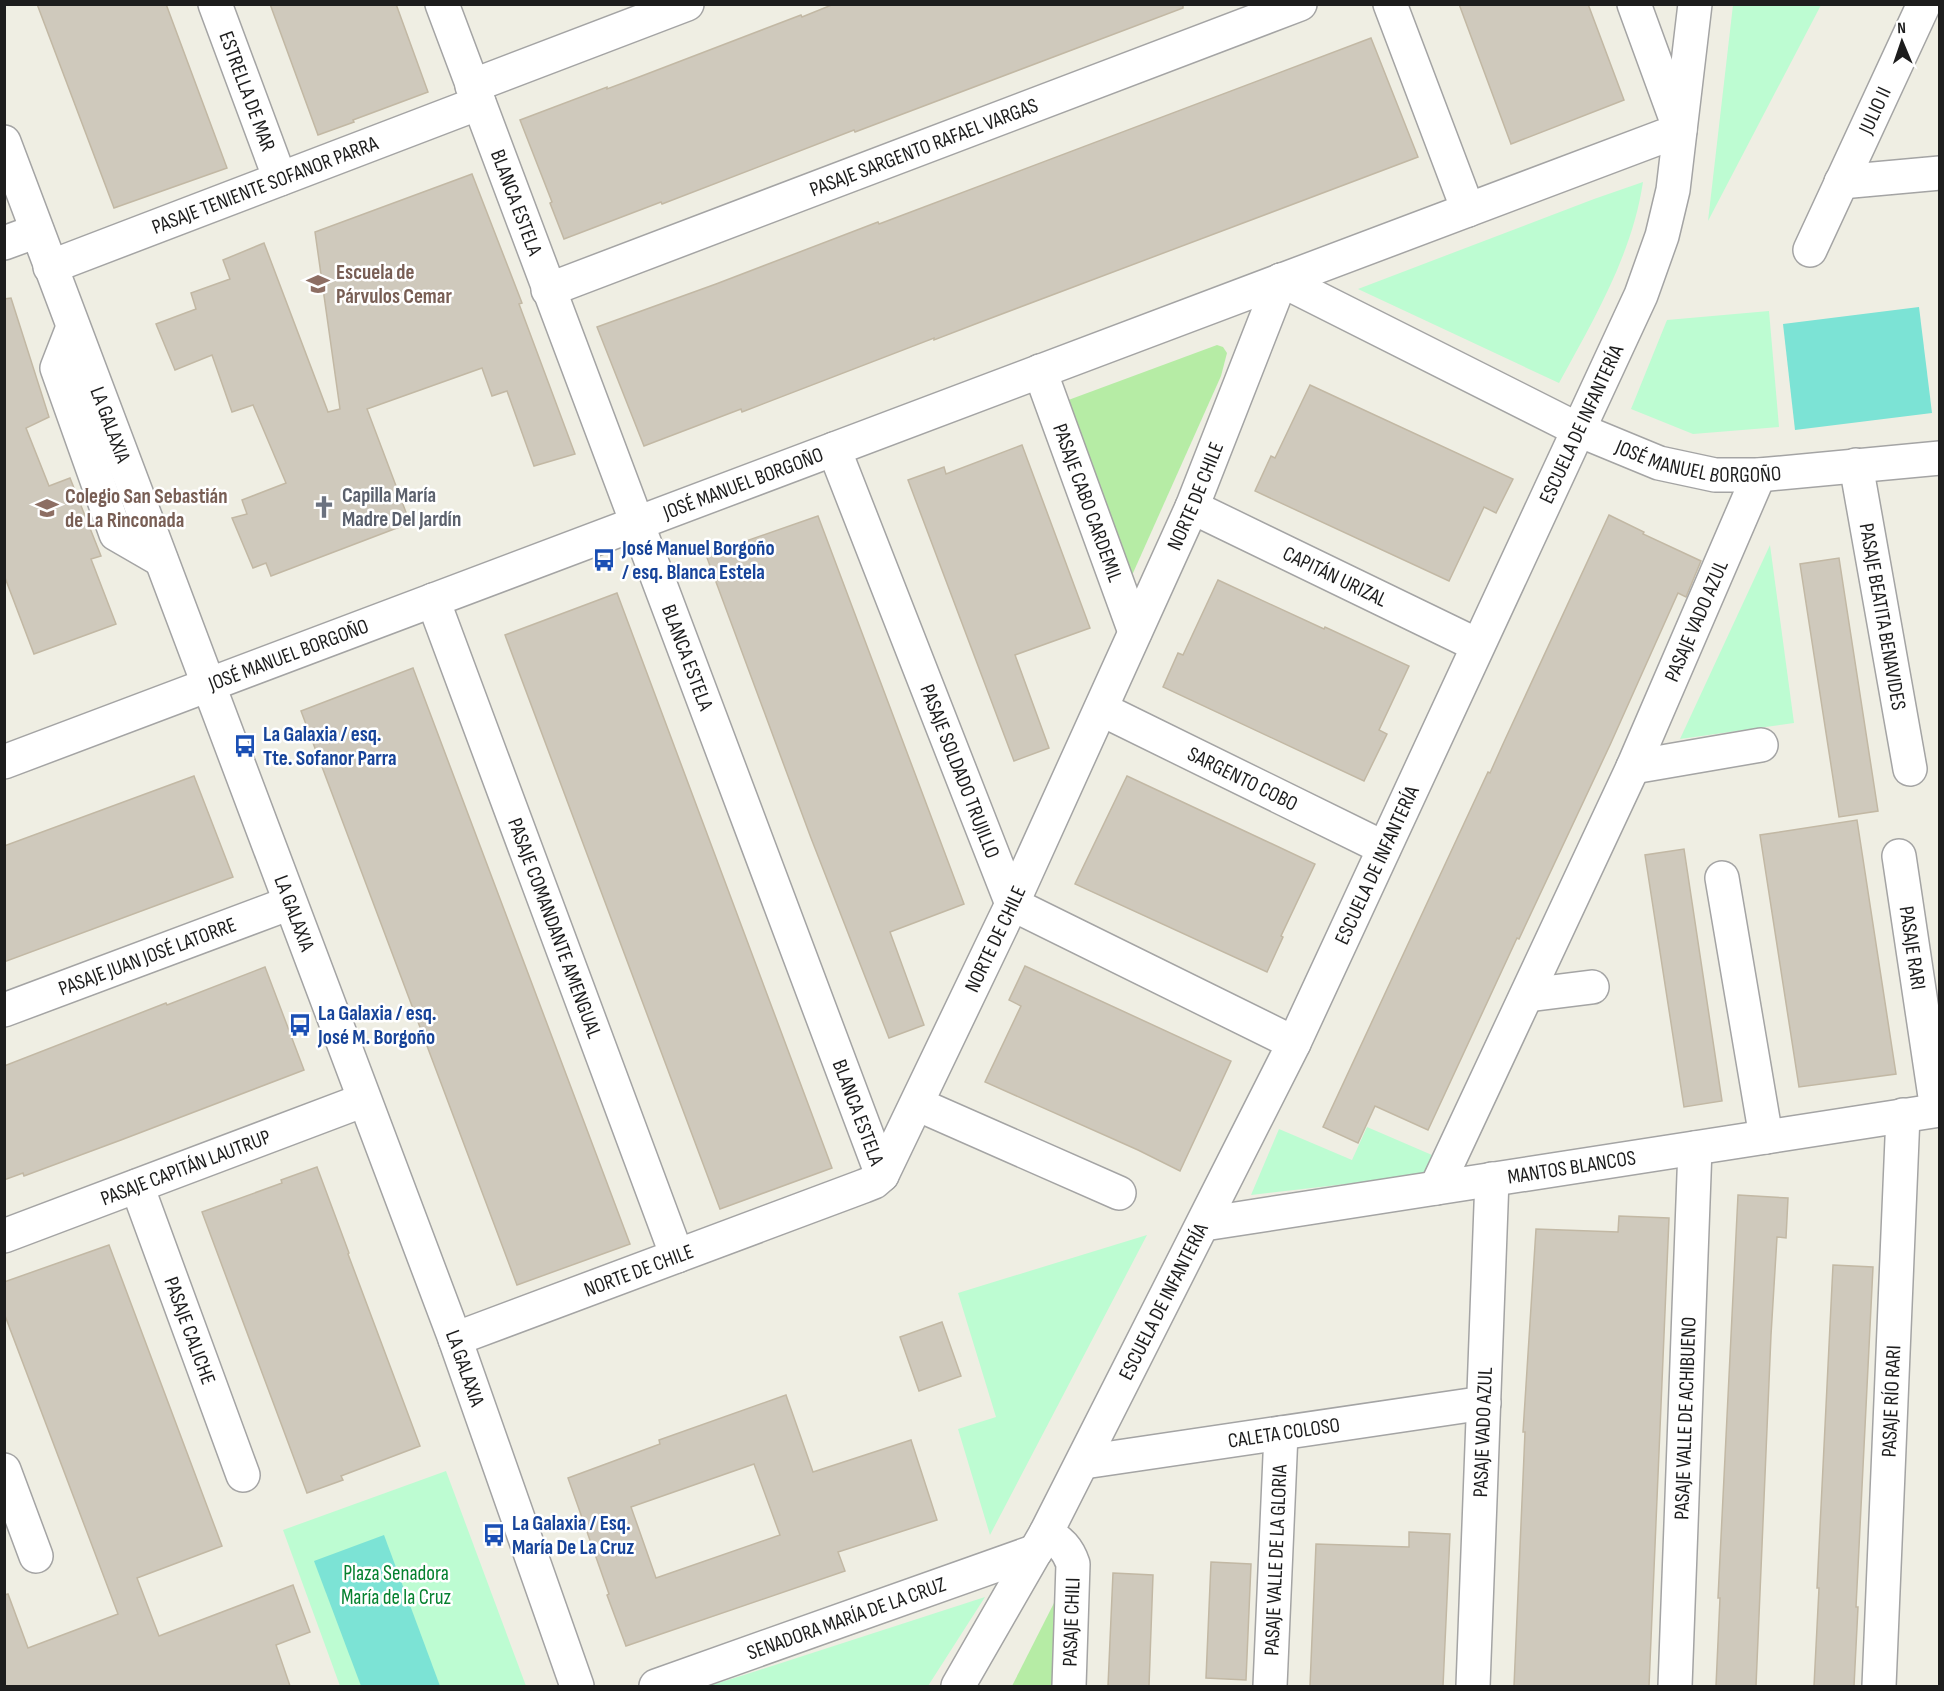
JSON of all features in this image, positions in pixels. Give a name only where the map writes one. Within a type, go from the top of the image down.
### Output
[{"type":"street","name":"ESTRELLA DE MAR","points":[[215,4],[280,179]]},
{"type":"street","name":"BLANCA ESTELA","points":[[442,4],[882,1174]]},
{"type":"street","name":"PASAJE TENIENTE SOFANOR PARRA","points":[[50,267],[280,179],[687,4]]},
{"type":"street","name":"PASAJE SARGENTO RAFAEL VARGAS","points":[[548,290],[1300,4]]},
{"type":"street","points":[[1390,4],[1468,210]]},
{"type":"street","points":[[1634,4],[1680,130]]},
{"type":"street","name":"ESCUELA DE INFANTERÍA","points":[[958,1686],[1084,1462],[1293,1043],[1579,430],[1653,266],[1673,190],[1695,4]]},
{"type":"street","name":"JULIO II","points":[[1810,250],[1924,4]]},
{"type":"street","name":"JOSÉ MANUEL BORGOÑO","points":[[4,762],[1680,130]]},
{"type":"street","name":"LA GALAXIA","points":[[4,142],[455,1339],[577,1686]]},
{"type":"street","points":[[1841,182],[1940,173]]},
{"type":"street","points":[[4,243],[37,231]]},
{"type":"street","name":"JOSÉ MANUEL BORGOÑO","points":[[1281,280],[1579,430],[1676,468],[1715,475],[1759,475],[1940,458]]},
{"type":"street","name":"NORTE DE CHILE","points":[[455,1339],[864,1186],[882,1174],[1012,904],[1192,507],[1281,280]]},
{"type":"street","name":"PASAJE CABO CARDEMIL","points":[[1040,371],[1136,632]]},
{"type":"street","name":"PASAJE SOLDADO TRUJILLO","points":[[834,449],[1012,904]]},
{"type":"street","name":"PASAJE BEATITA BENAVIDES","points":[[1856,465],[1910,769]]},
{"type":"street","name":"PASAJE VADO AZUL","points":[[1436,1188],[1633,767],[1759,475]]},
{"type":"street","name":"CAPITÁN URIZAL","points":[[1192,507],[1477,645]]},
{"type":"street","name":"PASAJE COMANDANTE AMENGUAL","points":[[433,600],[677,1256]]},
{"type":"street","name":"SARGENTO COBO","points":[[1101,710],[1384,848]]},
{"type":"street","points":[[1633,767],[1761,745]]},
{"type":"street","name":"PASAJE RARI","points":[[1899,856],[1938,1110]]},
{"type":"street","points":[[1722,878],[1766,1137]]},
{"type":"street","name":"PASAJE JUAN JOSÉ LATORRE","points":[[4,1010],[290,903]]},
{"type":"street","points":[[1012,904],[1293,1043]]},
{"type":"street","points":[[1528,995],[1592,987]]},
{"type":"street","name":"PASAJE CAPITÁN LAUTRUP","points":[[4,1236],[364,1100]]},
{"type":"street","points":[[917,1104],[1119,1193]]},
{"type":"street","name":"MANTOS BLANCOS","points":[[1204,1224],[1938,1110]]},
{"type":"street","name":"PASAJE RÍO RARI","points":[[1879,1686],[1903,1115]]},
{"type":"street","name":"PASAJE VALLE DE ACHIBUENO","points":[[1675,1686],[1695,1148]]},
{"type":"street","name":"PASAJE VADO AZUL","points":[[1473,1686],[1492,1179]]},
{"type":"street","name":"PASAJE CALICHE","points":[[137,1186],[243,1475]]},
{"type":"street","name":"CALETA COLOSO","points":[[1084,1462],[1484,1403]]},
{"type":"street","name":"PASAJE VALLE DE LA GLORIA","points":[[1270,1686],[1281,1433]]},
{"type":"street","points":[[4,1470],[36,1556]]},
{"type":"street","name":"PASAJE CHILI","points":[[1041,1542],[1057,1539],[1065,1547],[1073,1564],[1069,1686]]},
{"type":"street","name":"SENADORA MARÍA DE LA CRUZ","points":[[656,1686],[1041,1542]]},
{"type":"green space","points":[[1733,5],[1821,5],[1708,221]]},
{"type":"green space","points":[[1643,182],[1638,209],[1621,261],[1598,311],[1559,383],[1358,289],[1594,199]]},
{"type":"green space","points":[[1919,307],[1932,413],[1795,430],[1783,324]]},
{"type":"green space","points":[[1769,311],[1779,427],[1693,434],[1631,409],[1667,320]]},
{"type":"green space","points":[[1217,345],[1223,347],[1227,353],[1221,376],[1129,582],[1063,402]]},
{"type":"green space","points":[[1770,545],[1794,723],[1680,739]]},
{"type":"green space","points":[[1367,1127],[1432,1155],[1424,1175],[1251,1195],[1279,1129],[1352,1160]]},
{"type":"green space","points":[[1147,1235],[990,1535],[958,1429],[996,1417],[958,1293]]},
{"type":"green space","name":"Plaza Senadora María de la Cruz","points":[[446,1471],[526,1686],[340,1686],[283,1530]]},
{"type":"green space","points":[[384,1535],[440,1686],[361,1686],[314,1561]]},
{"type":"green space","points":[[985,1597],[928,1686],[708,1686],[744,1675]]},
{"type":"green space","points":[[1054,1603],[1053,1686],[1012,1686]]},
{"type":"building","points":[[37,4],[166,4],[227,168],[114,208]]},
{"type":"building","points":[[270,4],[396,4],[428,92],[318,135]]},
{"type":"building","points":[[834,4],[1183,4],[1183,8],[564,239],[520,120]]},
{"type":"building","points":[[1459,4],[1588,4],[1624,100],[1511,144]]},
{"type":"building","points":[[1371,38],[1418,157],[742,412],[741,409],[644,446],[597,327],[878,222],[879,224]]},
{"type":"building","points":[[472,174],[522,303],[519,304],[575,454],[534,466],[507,391],[492,396],[482,368],[367,409],[410,523],[271,576],[266,563],[253,568],[232,518],[247,514],[242,500],[286,483],[253,405],[232,412],[212,355],[175,370],[156,324],[196,309],[191,293],[230,279],[223,260],[264,243],[328,412],[340,409],[315,232]]},
{"type":"building","points":[[11,298],[49,417],[26,428],[49,486],[70,478],[101,556],[91,559],[116,624],[34,654],[4,575],[4,299]]},
{"type":"building","points":[[1310,385],[1513,479],[1496,513],[1484,507],[1449,581],[1255,491],[1271,456],[1275,458]]},
{"type":"building","points":[[1022,445],[1090,628],[1015,655],[1049,748],[1014,761],[908,480],[944,467],[946,474]]},
{"type":"building","points":[[1609,515],[1701,561],[1686,597],[1678,593],[1610,745],[1428,1130],[1375,1106],[1358,1143],[1323,1127]]},
{"type":"building","points":[[818,516],[964,904],[890,932],[924,1025],[889,1038],[811,838],[706,555]]},
{"type":"building","points":[[1839,558],[1878,811],[1839,817],[1800,564]]},
{"type":"building","points":[[1218,580],[1409,666],[1379,730],[1387,734],[1364,781],[1163,687],[1178,653],[1183,655]]},
{"type":"building","points":[[617,593],[832,1168],[720,1209],[505,635]]},
{"type":"building","points":[[413,668],[630,1244],[517,1285],[301,711]]},
{"type":"building","points":[[194,776],[233,877],[4,962],[4,846]]},
{"type":"building","points":[[1127,776],[1315,864],[1281,936],[1283,937],[1267,972],[1075,884]]},
{"type":"building","points":[[1857,820],[1896,1074],[1799,1087],[1760,835]]},
{"type":"building","points":[[1684,849],[1722,1101],[1684,1107],[1645,855]]},
{"type":"building","points":[[1025,966],[1231,1061],[1180,1171],[985,1082],[1021,1006],[1009,1000]]},
{"type":"building","points":[[265,967],[304,1070],[24,1176],[23,1173],[4,1180],[4,1066]]},
{"type":"building","points":[[317,1167],[420,1446],[341,1476],[343,1480],[307,1493],[202,1212],[282,1183],[281,1180]]},
{"type":"building","points":[[1738,1195],[1788,1198],[1786,1238],[1777,1237],[1756,1686],[1716,1686],[1720,1598],[1718,1598]]},
{"type":"building","points":[[1619,1216],[1669,1218],[1649,1686],[1514,1686],[1525,1432],[1523,1432],[1536,1229],[1618,1232]]},
{"type":"building","points":[[109,1245],[222,1546],[137,1578],[159,1636],[293,1585],[310,1632],[276,1645],[290,1686],[4,1686],[4,1595],[8,1594],[28,1648],[118,1614],[4,1313],[4,1282]]},
{"type":"building","points":[[1833,1265],[1873,1267],[1854,1686],[1814,1686]]},
{"type":"building","points":[[942,1322],[961,1376],[919,1391],[900,1337]]},
{"type":"building","points":[[786,1395],[813,1472],[911,1440],[937,1520],[838,1552],[845,1571],[626,1646],[568,1478],[660,1444],[659,1440]],"holes":[[[754,1464],[780,1535],[656,1578],[631,1507]]]},
{"type":"building","points":[[1409,1532],[1450,1534],[1443,1686],[1310,1686],[1316,1544],[1409,1547]]},
{"type":"building","points":[[1211,1562],[1251,1564],[1246,1680],[1206,1678]]},
{"type":"building","points":[[1113,1573],[1153,1575],[1149,1686],[1108,1686]]},
{"type":"place","name":"Escuela de Párvulos Cemar","points":[[318,284]]},
{"type":"place","name":"Capilla María Madre Del Jardín","points":[[324,507]]},
{"type":"place","name":"Colegio San Sebastián de La Rinconada","points":[[47,508]]},
{"type":"place","name":"José Manuel Borgoño / esq. Blanca Estela","points":[[604,560]]},
{"type":"place","name":"La Galaxia / esq. Tte. Sofanor Parra","points":[[245,746]]},
{"type":"place","name":"La Galaxia / esq. José M. Borgoño","points":[[300,1025]]},
{"type":"place","name":"La Galaxia / Esq. María De La Cruz","points":[[494,1535]]}]
